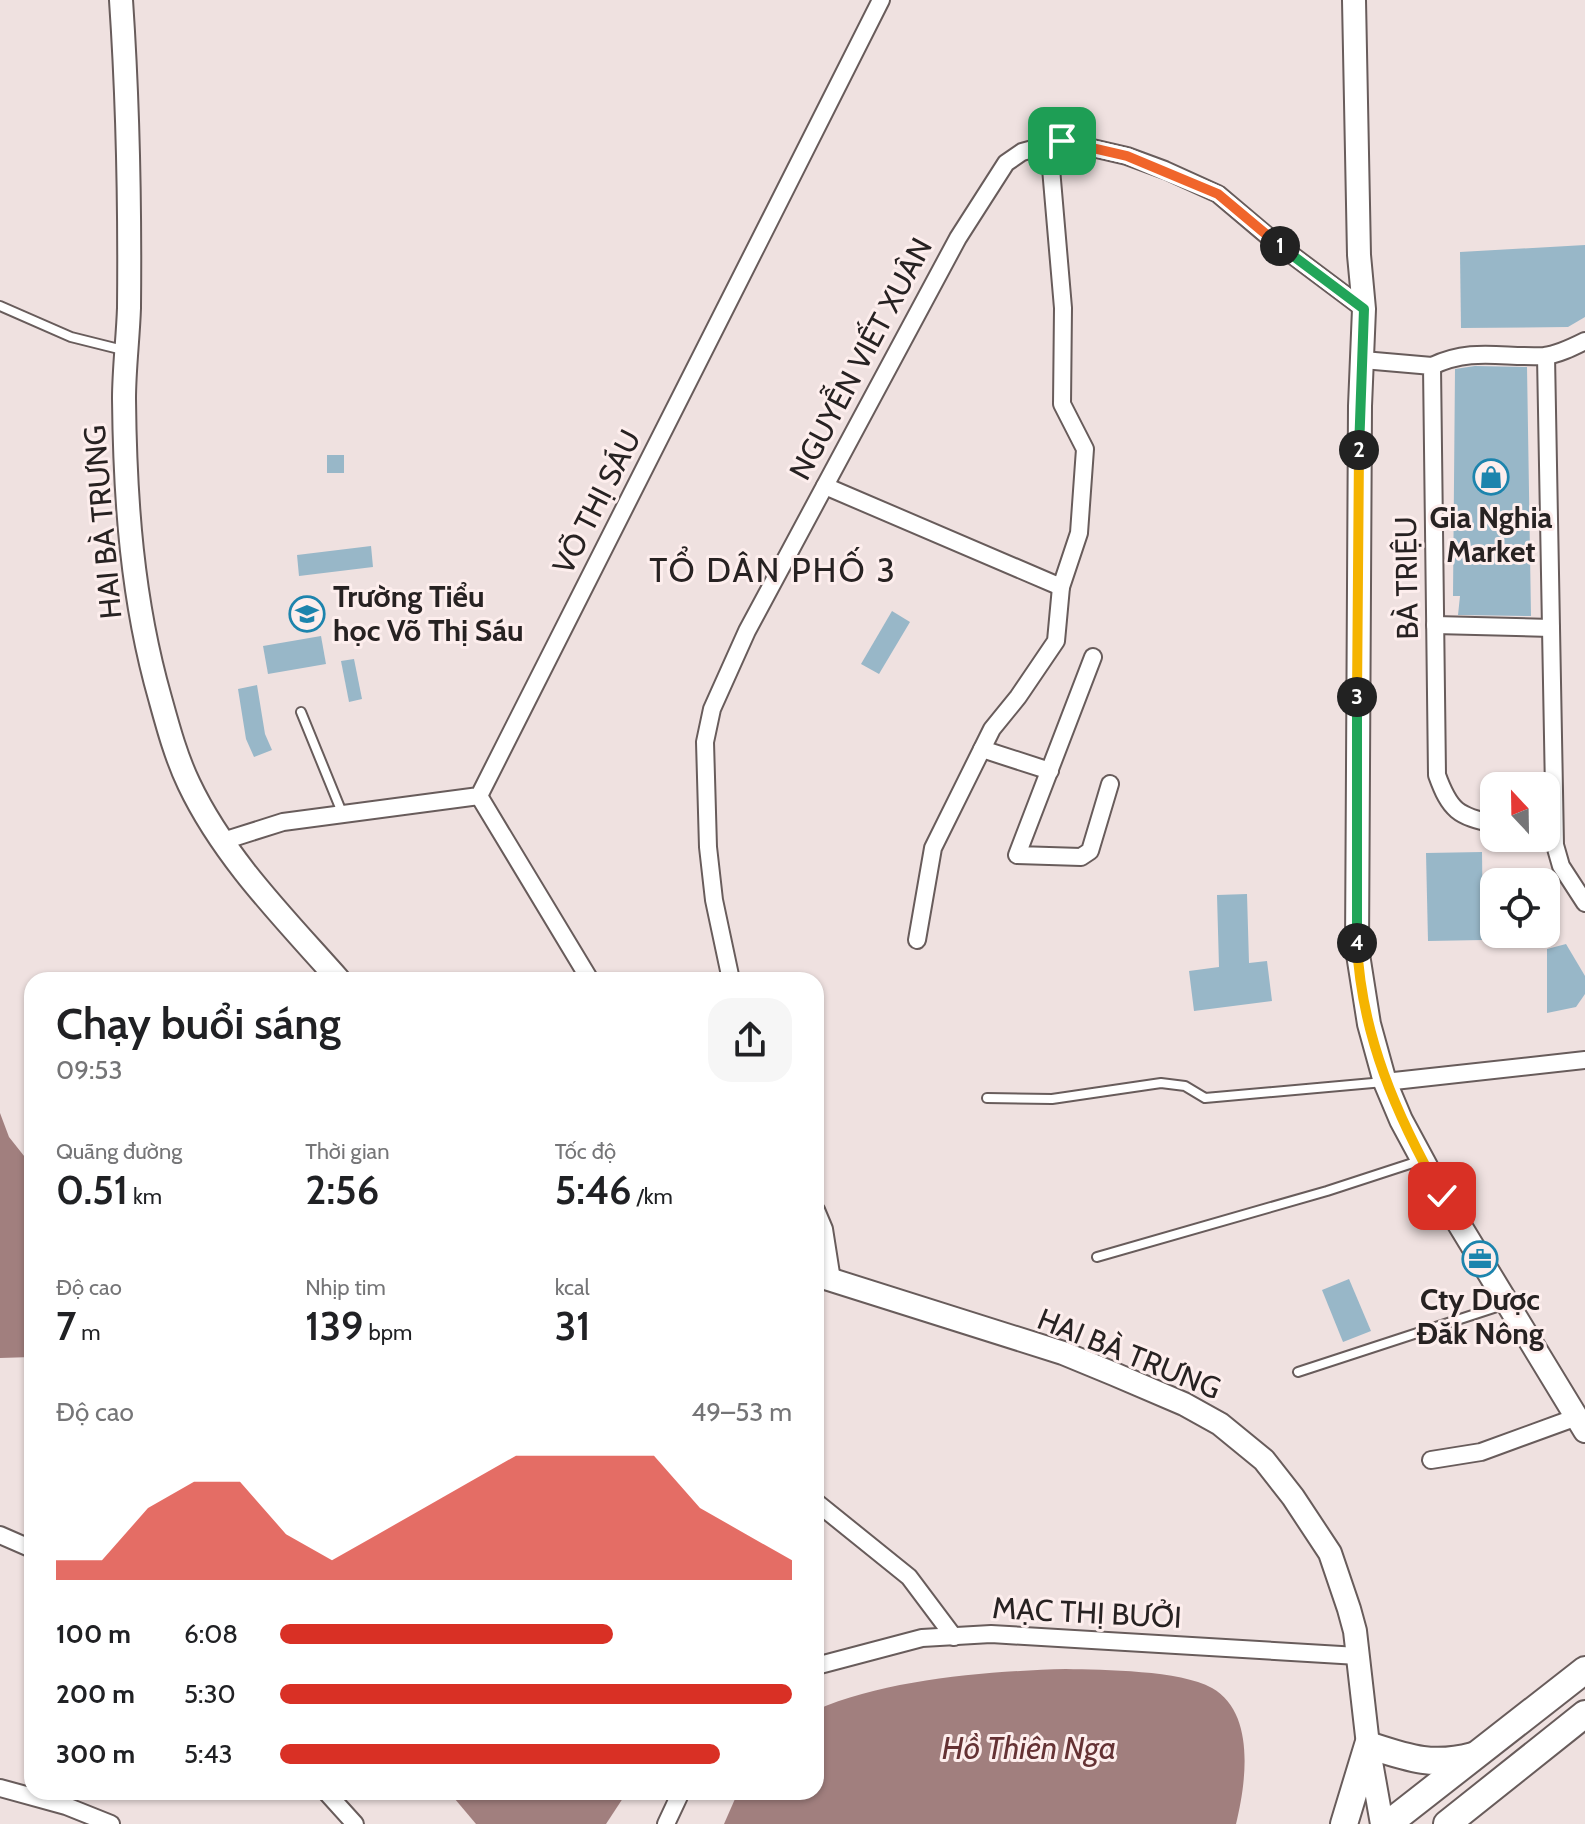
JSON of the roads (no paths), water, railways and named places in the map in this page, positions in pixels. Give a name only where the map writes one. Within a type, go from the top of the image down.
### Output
[{"type":"main road","points":[[1385,1824],[1481,1754],[1585,1670]]},
{"type":"main road","points":[[1447,1824],[1585,1714]]},
{"type":"main road","points":[[1344,1824],[1368,1745],[1425,1762],[1453,1761],[1481,1754]]},
{"type":"street","name":"HAI BÀ TRƯNG","points":[[121,0],[128,106],[124,396],[127,492],[140,620],[149,661],[181,766],[210,823],[263,894],[332,972]]},
{"type":"street","name":"VÕ THỊ SÁU","points":[[479,796],[881,0]]},
{"type":"street","points":[[1354,0],[1359,255],[1364,309],[1360,406],[1357,948],[1369,1024],[1385,1082],[1422,1160],[1581,1424],[1481,1452],[1431,1460]]},
{"type":"street","name":"NGUYỄN VIẾT XUÂN","points":[[729,972],[713,887],[707,831],[705,742],[712,709],[747,631],[958,238],[1006,163],[1022,152],[1062,141],[1127,156],[1218,194],[1276,243],[1364,309]]},
{"type":"street","points":[[917,940],[933,848],[992,729],[1056,641],[1061,587],[1079,533],[1085,449],[1062,404],[1063,308],[1049,145]]},
{"type":"street","points":[[1363,360],[1432,366],[1451,357],[1478,353],[1546,356],[1585,341]]},
{"type":"street","points":[[1546,356],[1554,772]]},
{"type":"street","name":"BÀ TRIỆU","points":[[1432,366],[1437,775],[1454,811],[1480,821]]},
{"type":"street","points":[[825,486],[1061,587]]},
{"type":"street","points":[[1435,625],[1551,628]]},
{"type":"street","points":[[1093,657],[1017,855],[1081,857],[1090,851],[1110,784]]},
{"type":"street","points":[[982,749],[1050,771]]},
{"type":"street","points":[[223,841],[283,822],[479,796],[585,972]]},
{"type":"street","points":[[1557,852],[1561,866],[1585,903]]},
{"type":"street","points":[[1385,1082],[1585,1060]]},
{"type":"street","points":[[824,1229],[824,1278]]},
{"type":"street","name":"HAI BÀ TRƯNG","points":[[824,1278],[1063,1353],[1184,1404],[1220,1424],[1264,1460],[1330,1553],[1349,1609],[1358,1656],[1368,1745],[1385,1824]]},
{"type":"street","points":[[824,1508],[909,1577],[954,1637]]},
{"type":"street","points":[[0,1535],[24,1546]]},
{"type":"street","name":"MẠC THỊ BƯỞI","points":[[824,1664],[922,1638],[991,1634],[1358,1656]]},
{"type":"street","points":[[0,1788],[24,1795]]},
{"type":"street","points":[[44,1800],[111,1824]]},
{"type":"street","points":[[333,1800],[355,1824]]},
{"type":"street","points":[[666,1824],[677,1800]]},
{"type":"lane","points":[[0,306],[71,337],[126,351]]},
{"type":"lane","points":[[301,712],[343,816]]},
{"type":"lane","points":[[987,1098],[1052,1099],[1161,1083],[1185,1086],[1205,1098],[1385,1082]]},
{"type":"lane","points":[[1097,1257],[1327,1191],[1422,1160]]},
{"type":"lane","points":[[1298,1372],[1508,1303]]},
{"type":"water","points":[[0,1113],[9,1137],[24,1156],[24,1357],[0,1358]]},
{"type":"water","name":"Hồ Thiên Nga","points":[[1066,1669],[1141,1672],[1181,1678],[1212,1688],[1226,1699],[1242,1731],[1243,1789],[1236,1824],[724,1824],[734,1800],[824,1800],[824,1707],[906,1684],[1004,1672]]},
{"type":"water","points":[[456,1800],[622,1800],[606,1824],[476,1824]]},
{"type":"place","name":"Gia Nghia Market","points":[[1491,477]]},
{"type":"place","name":"Trường Tiểu học Võ Thị Sáu","points":[[307,614]]},
{"type":"place","name":"Cty Dược Đăk Nông","points":[[1480,1259]]},
{"type":"district","name":"TỔ DÂN PHỐ 3","points":[[773,570]]}]
